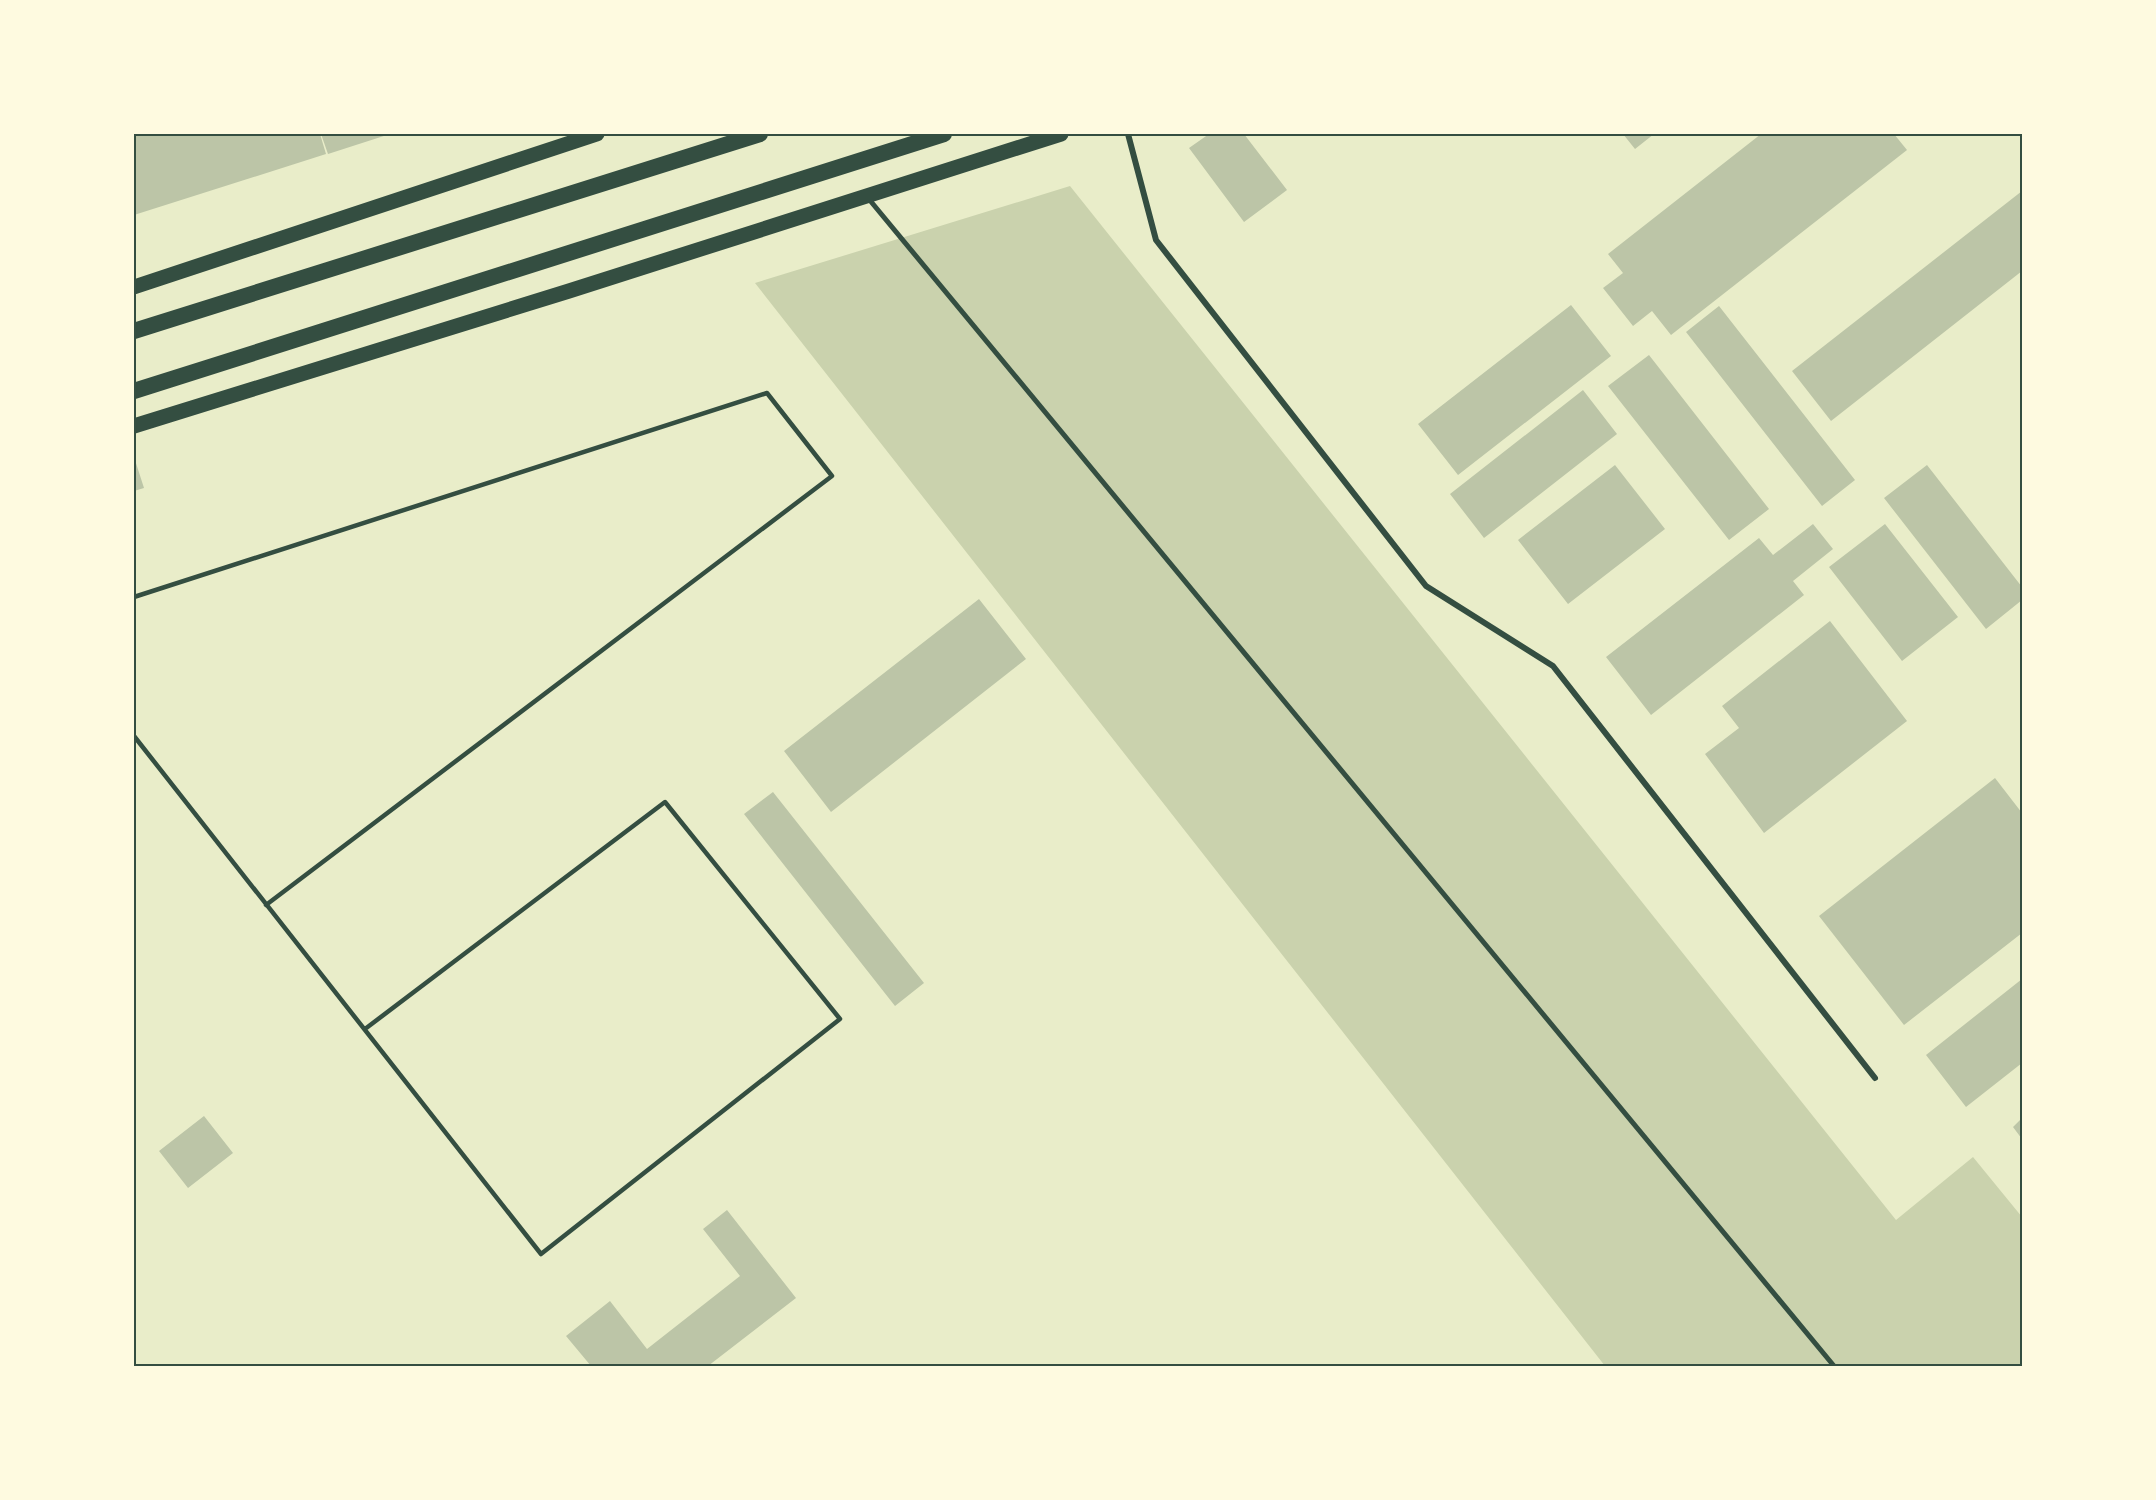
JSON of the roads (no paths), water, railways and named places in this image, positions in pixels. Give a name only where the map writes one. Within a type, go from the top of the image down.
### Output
[{"type":"highway","points":[[134,331],[760,134]]},
{"type":"highway","points":[[134,391],[944,134]]},
{"type":"main road","points":[[134,287],[597,134]]},
{"type":"main road","points":[[134,426],[569,291],[1061,134]]},
{"type":"street","points":[[1128,134],[1156,240],[1426,586],[1553,666],[1875,1078]]},
{"type":"street","points":[[867,196],[1834,1366]]},
{"type":"lane","points":[[134,597],[767,393],[832,476],[266,905]]},
{"type":"lane","points":[[134,736],[541,1254],[840,1019],[665,802],[365,1029]]}]
